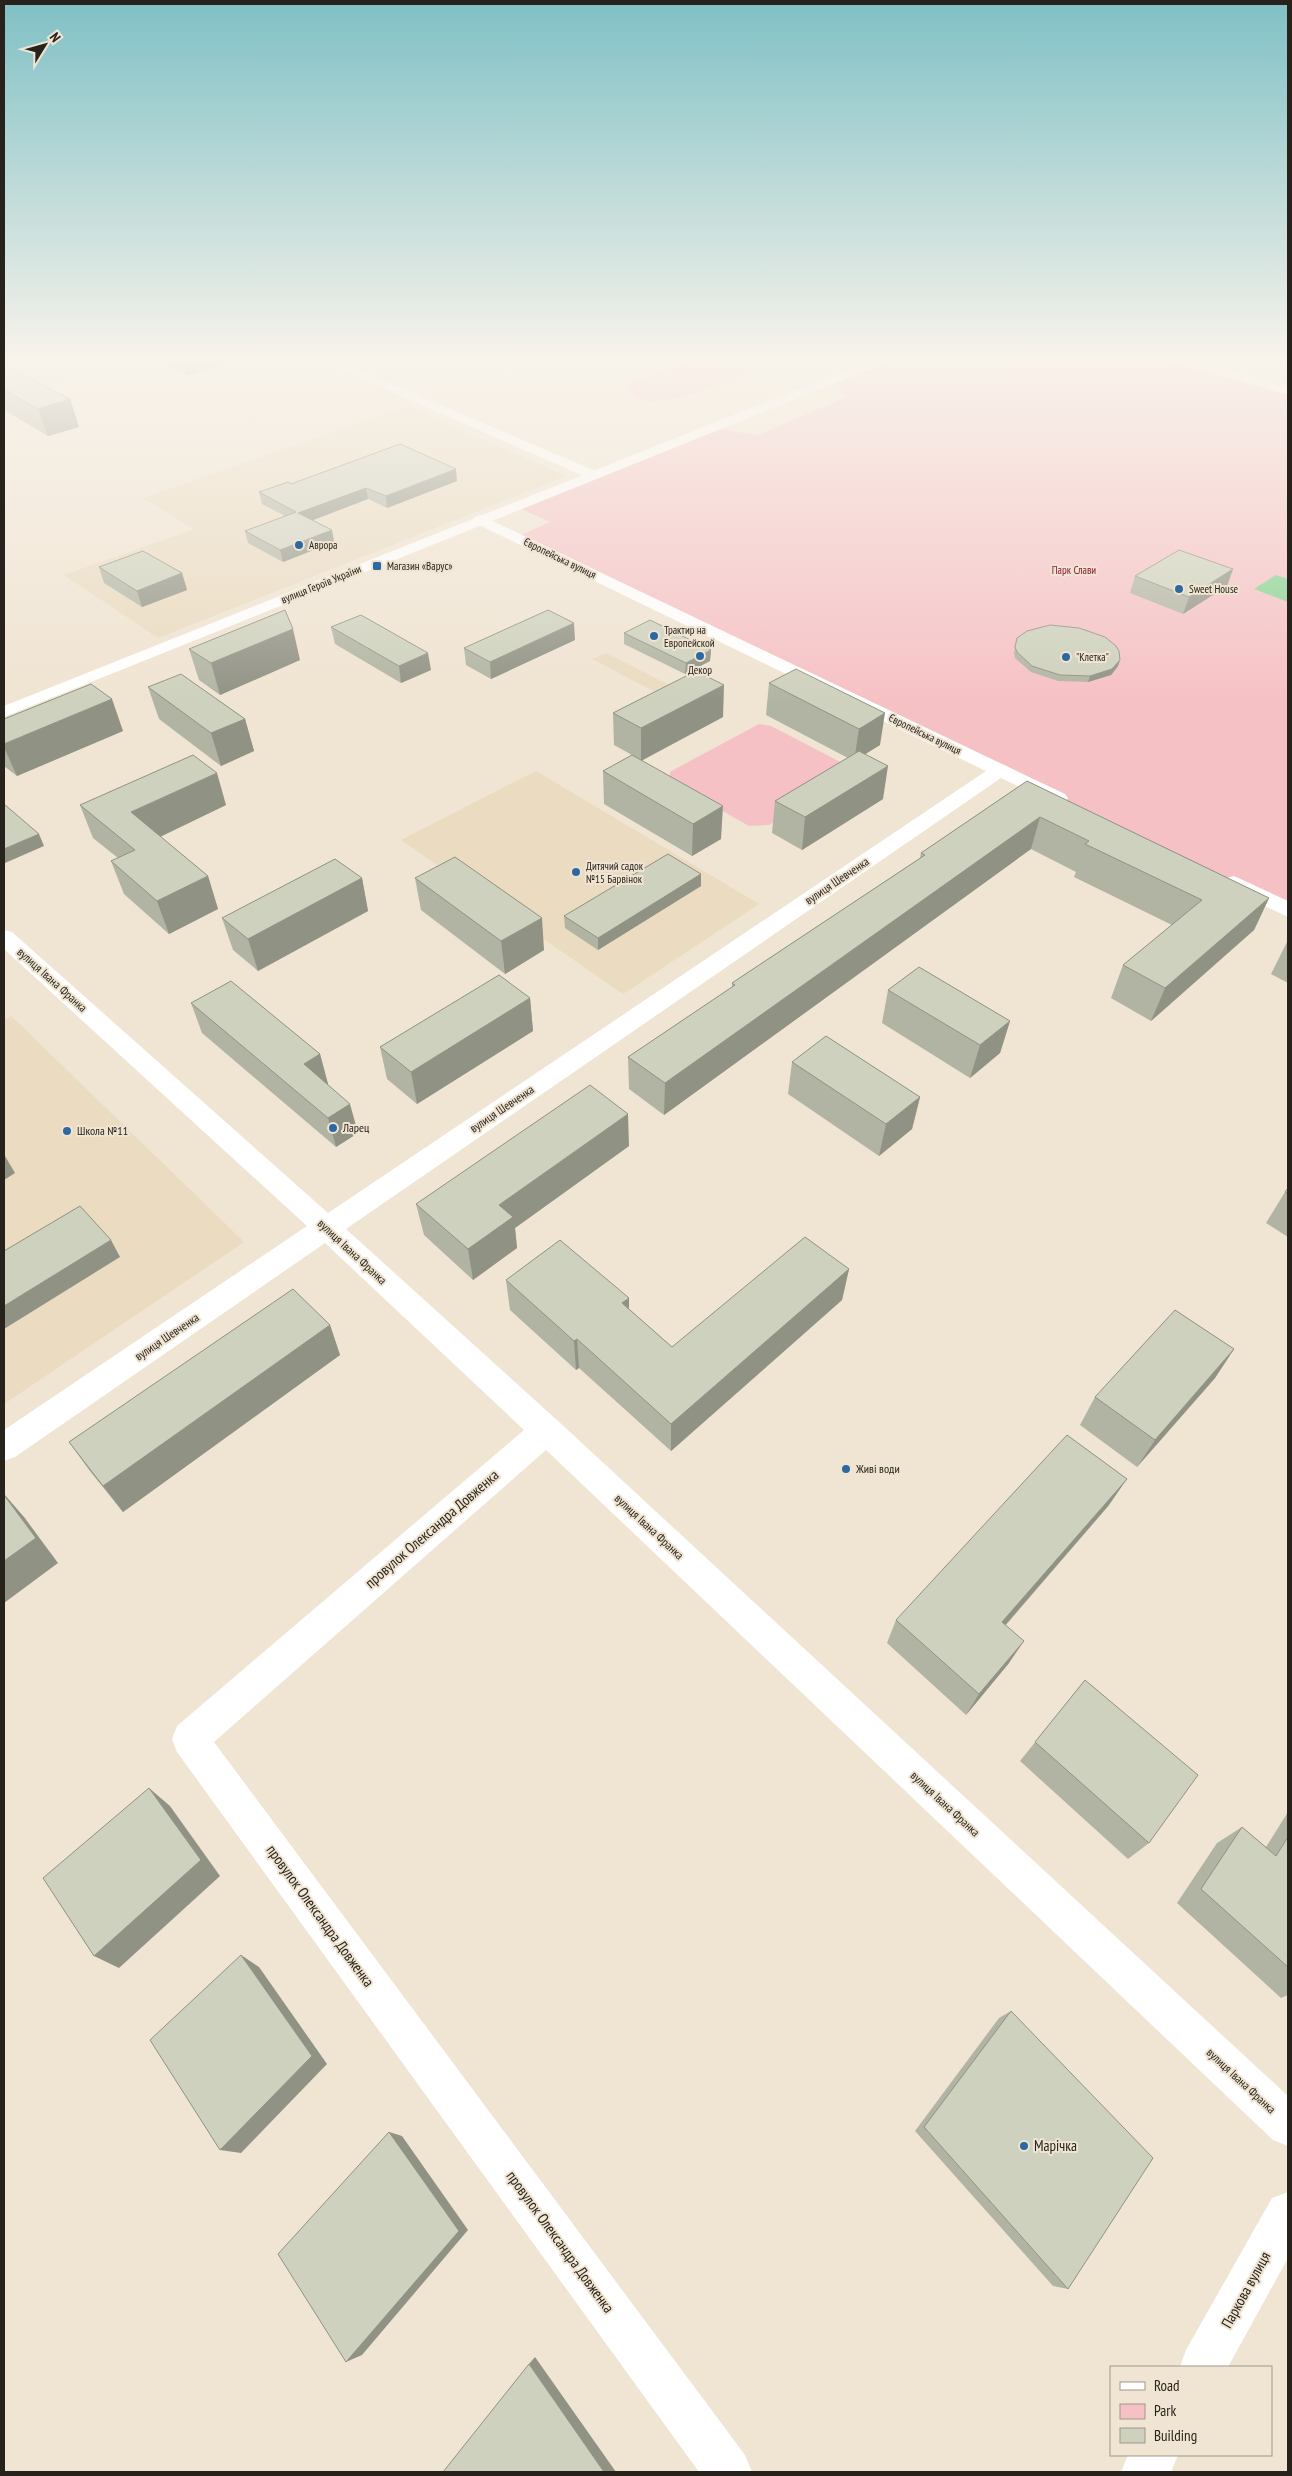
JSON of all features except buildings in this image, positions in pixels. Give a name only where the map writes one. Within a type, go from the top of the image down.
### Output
[{"type":"street","points":[[587,473],[593,475]]},
{"type":"street","name":"вулиця Героїв України","points":[[4,712],[599,473]]},
{"type":"street","name":"Європейська вулиця","points":[[480,520],[1070,804]]},
{"type":"street","name":"вулиця Шевченка","points":[[4,1447],[1000,770]]},
{"type":"street","points":[[1218,876],[1288,910]]},
{"type":"street","name":"вулиця Івана Франка","points":[[4,937],[327,1228],[546,1430],[1288,2125]]},
{"type":"street","name":"провулок Олександра Довженка","points":[[546,1430],[190,1739],[728,2472]]},
{"type":"street","name":"Паркова вулиця","points":[[1204,2366],[1288,2214]]},
{"type":"street","points":[[1144,2472],[1153,2456]]},
{"type":"shaded area","points":[[216,473],[558,473],[566,476],[158,638],[64,575],[194,529],[143,498]]},
{"type":"shaded area","points":[[1276,575],[1288,579],[1288,602],[1254,589]]},
{"type":"shaded area","points":[[606,653],[671,686],[657,693],[592,659]]},
{"type":"shaded area","name":"Дитячий садок №15 Барвінок","points":[[536,771],[759,904],[623,994],[401,840]]},
{"type":"shaded area","name":"Школа №11","points":[[11,1016],[244,1242],[4,1404],[4,1020]]},
{"type":"green space","name":"Парк Слави","points":[[598,473],[1288,473],[1288,910],[517,537],[550,522],[515,506]]},
{"type":"green space","points":[[759,724],[771,726],[850,767],[850,777],[769,825],[749,826],[670,781],[670,772]]},
{"type":"place","name":"Аврора","points":[[299,545]]},
{"type":"place","name":"Магазин «Варус»","points":[[377,566]]},
{"type":"place","name":"Sweet House","points":[[1179,589]]},
{"type":"place","name":"Трактир на Европейской","points":[[654,636]]},
{"type":"place","name":"Декор","points":[[700,656]]},
{"type":"place","name":"\"Клетка\"","points":[[1066,657]]},
{"type":"place","name":"Дитячий садок №15 Барвінок","points":[[576,872]]},
{"type":"place","name":"Ларец","points":[[333,1128]]},
{"type":"place","name":"Школа №11","points":[[67,1131]]},
{"type":"place","name":"Живі води","points":[[846,1469]]},
{"type":"place","name":"Марічка","points":[[1024,2146]]}]
